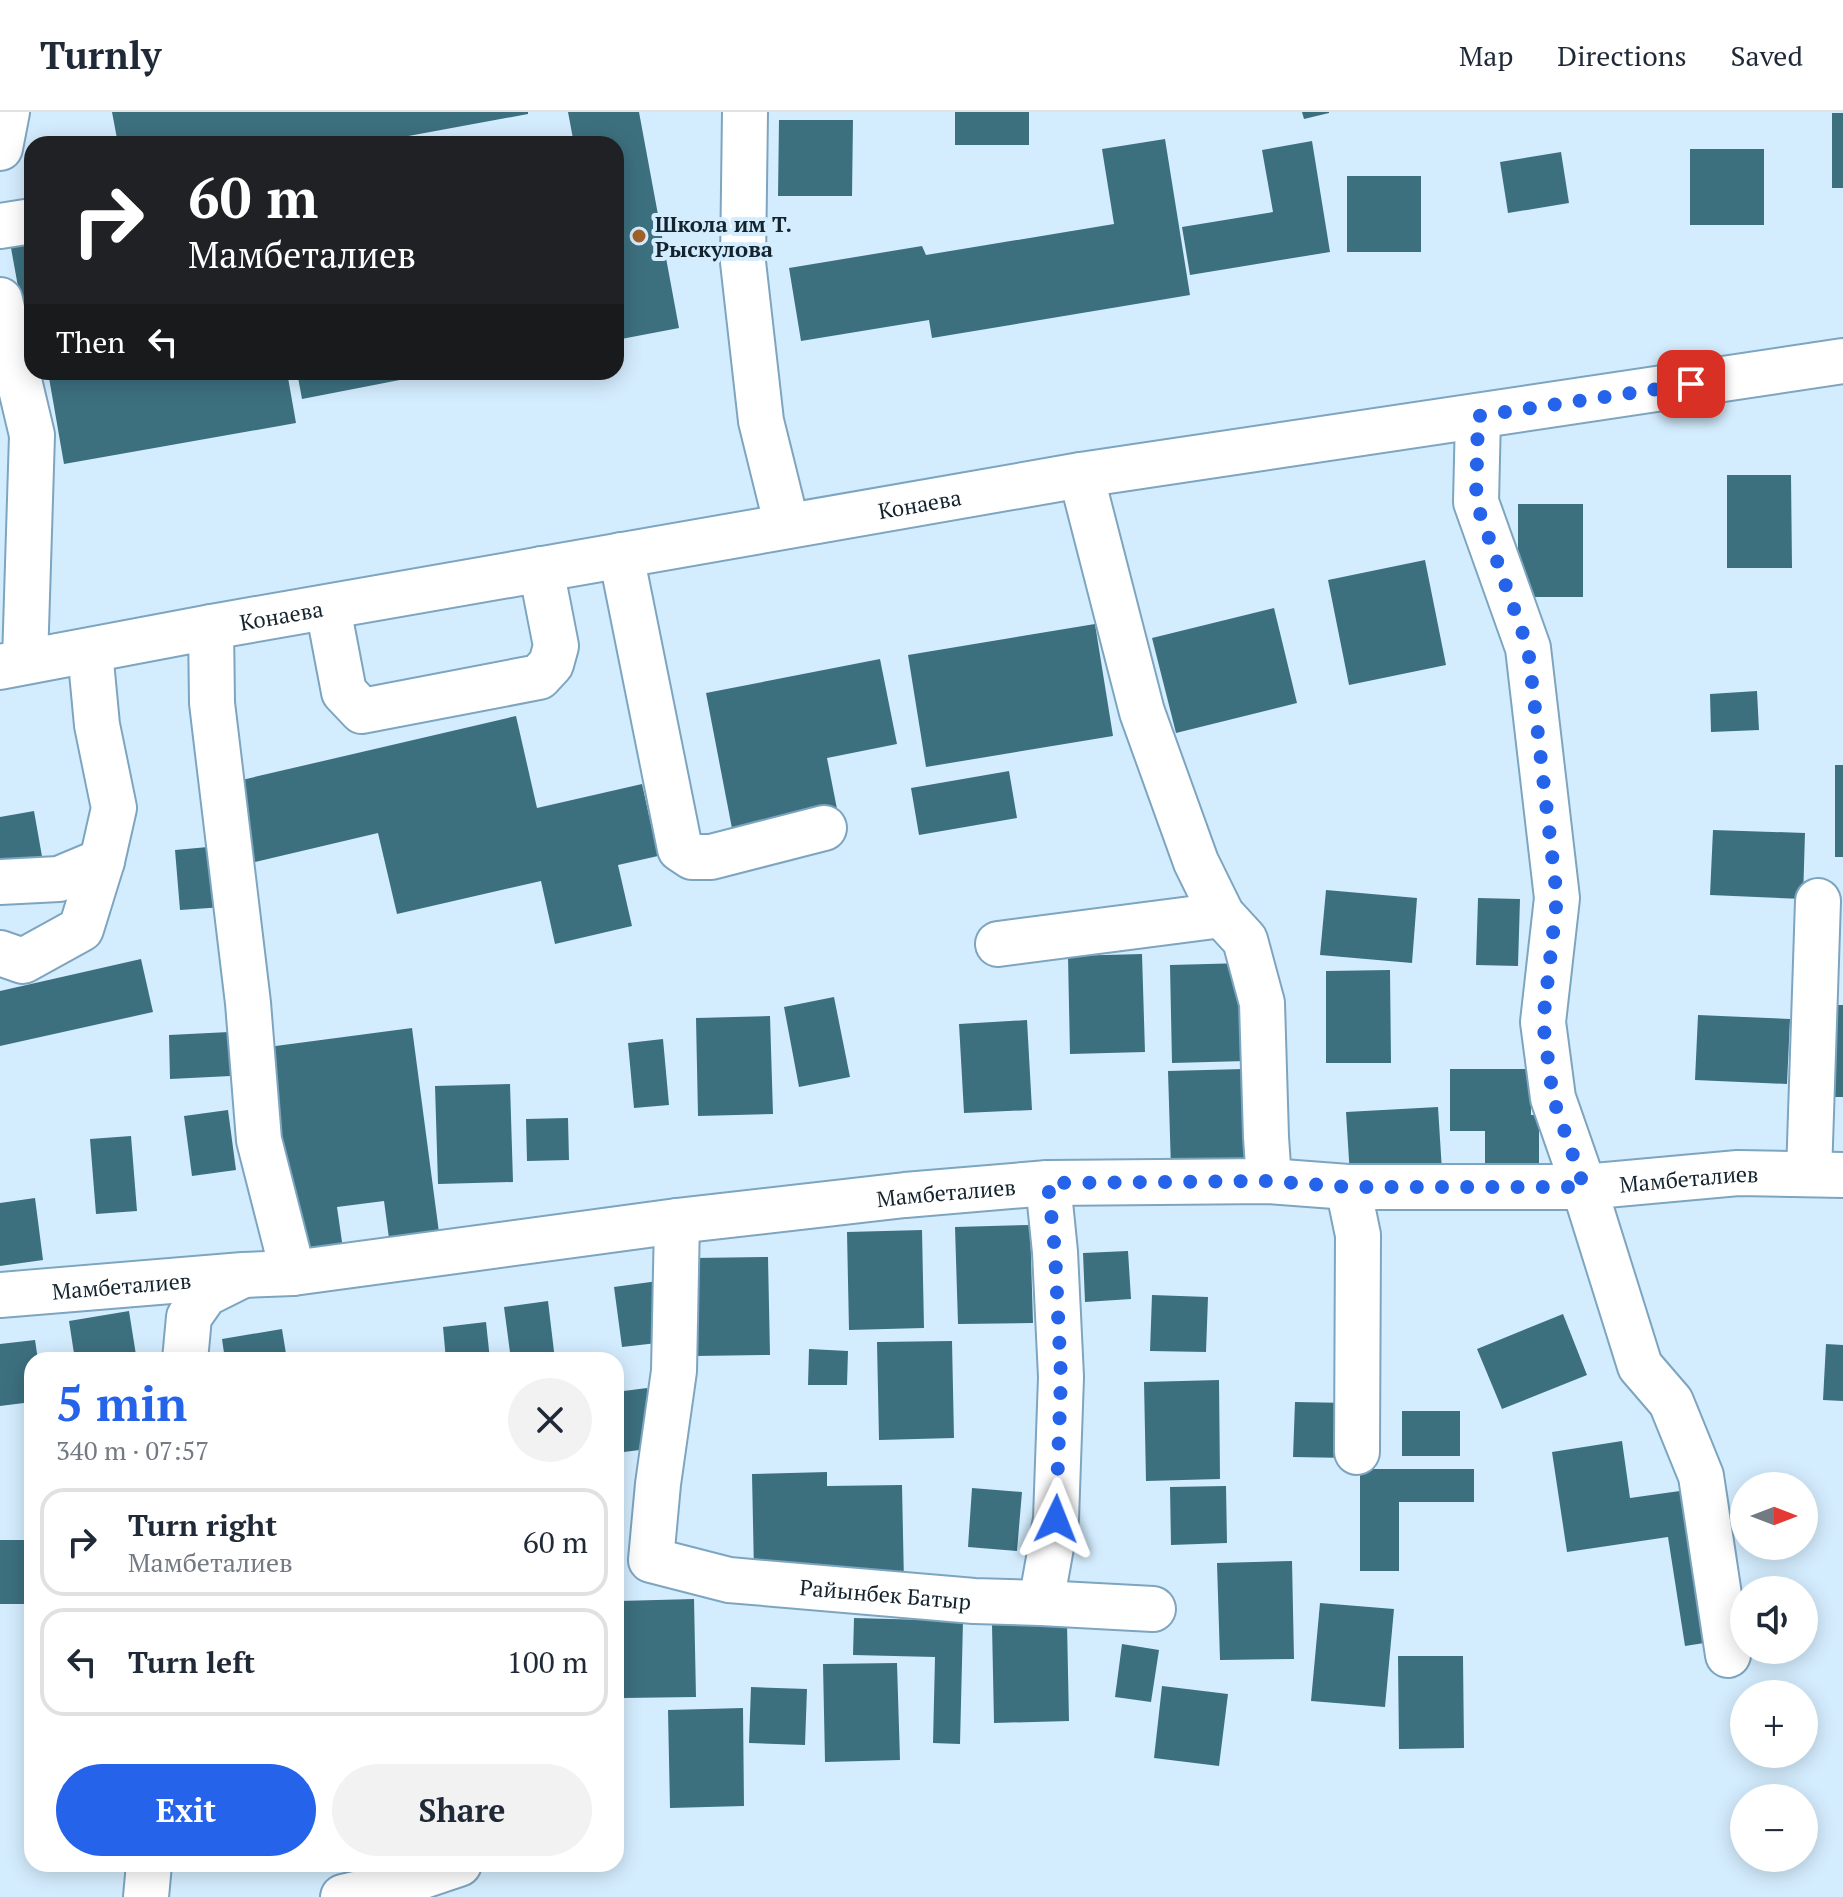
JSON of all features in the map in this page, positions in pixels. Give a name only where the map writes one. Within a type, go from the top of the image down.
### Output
[{"type":"street","points":[[0,148],[7,112]]},
{"type":"street","points":[[745,112],[743,262],[761,421],[787,526]]},
{"type":"street","points":[[0,226],[24,222]]},
{"type":"street","points":[[0,300],[32,435],[13,664]]},
{"type":"street","name":"Конаева","points":[[13,664],[1081,475],[1843,361]]},
{"type":"street","points":[[1478,416],[1476,502],[1528,648],[1557,898],[1543,1022],[1553,1098],[1640,1366],[1671,1402],[1701,1476],[1728,1655]]},
{"type":"street","points":[[1081,475],[1142,712],[1196,862],[1222,915],[1245,940],[1262,1003],[1269,1181]]},
{"type":"street","points":[[621,555],[680,849],[692,857],[711,857],[824,828]]},
{"type":"street","points":[[328,608],[344,692],[362,711],[539,677],[551,664],[556,646],[541,569]]},
{"type":"street","points":[[211,627],[212,703],[248,1003],[259,1140],[293,1273]]},
{"type":"street","points":[[0,953],[23,961],[81,929],[102,861],[114,808],[97,725],[90,651]]},
{"type":"street","points":[[0,882],[59,879],[102,861]]},
{"type":"street","points":[[1818,901],[1826,1174]]},
{"type":"street","points":[[998,944],[1222,915]]},
{"type":"street","name":"Мамбеталиев","points":[[0,1295],[293,1273],[677,1221],[905,1195],[1048,1183],[1269,1181],[1348,1187],[1584,1187],[1738,1173],[1826,1174]]},
{"type":"street","points":[[1048,1183],[1061,1377],[1056,1519],[1041,1603],[1153,1609]]},
{"type":"street","points":[[1348,1187],[1358,1235],[1357,1452]]},
{"type":"street","name":"Райынбек Батыр","points":[[677,1221],[674,1371],[651,1560],[729,1580],[974,1601],[1041,1603]]},
{"type":"street","name":"Мамбеталиев","points":[[186,1352],[189,1317],[205,1294],[243,1275]]},
{"type":"street","points":[[146,1897],[148,1872]]},
{"type":"street","points":[[343,1897],[435,1872]]},
{"type":"building","points":[[112,112],[528,112],[408,136],[116,136]]},
{"type":"building","name":"Школа им Т. Рыскулова","points":[[568,112],[639,112],[679,328],[624,338],[624,136],[572,136]]},
{"type":"building","points":[[955,112],[1029,112],[1029,145],[955,145]]},
{"type":"building","points":[[1302,112],[1329,112],[1329,113],[1304,119]]},
{"type":"building","points":[[1832,113],[1843,113],[1843,188],[1832,188]]},
{"type":"building","points":[[779,120],[853,120],[852,196],[778,196]]},
{"type":"building","points":[[1165,139],[1190,295],[932,338],[929,320],[801,341],[789,268],[922,246],[926,255],[1114,224],[1102,149]]},
{"type":"building","points":[[1312,141],[1330,252],[1190,275],[1182,227],[1273,212],[1262,150]]},
{"type":"building","points":[[1690,149],[1764,149],[1764,225],[1690,225]]},
{"type":"building","points":[[1561,152],[1569,203],[1508,213],[1500,162]]},
{"type":"building","points":[[1347,176],[1421,176],[1421,252],[1347,252]]},
{"type":"building","points":[[24,246],[24,302],[21,303],[11,248]]},
{"type":"building","points":[[49,380],[288,380],[296,423],[64,464]]},
{"type":"building","points":[[298,380],[400,380],[302,399]]},
{"type":"building","points":[[1727,475],[1791,475],[1792,568],[1727,568]]},
{"type":"building","points":[[1518,504],[1583,504],[1583,597],[1518,597]]},
{"type":"building","points":[[1425,560],[1446,665],[1349,685],[1328,580]]},
{"type":"building","points":[[1274,608],[1297,703],[1176,733],[1152,638]]},
{"type":"building","points":[[1095,624],[1113,736],[926,767],[908,655]]},
{"type":"building","points":[[880,659],[897,744],[827,758],[839,819],[734,839],[706,693]]},
{"type":"building","points":[[1757,691],[1759,730],[1711,732],[1710,694]]},
{"type":"building","points":[[516,716],[537,808],[642,784],[658,856],[618,865],[632,926],[555,944],[541,881],[397,914],[378,833],[251,863],[233,782]]},
{"type":"building","points":[[1835,765],[1843,765],[1843,857],[1835,857]]},
{"type":"building","points":[[1009,771],[1017,818],[919,835],[911,788]]},
{"type":"building","points":[[34,811],[43,862],[0,869],[0,817]]},
{"type":"building","points":[[1713,830],[1805,833],[1803,899],[1710,895]]},
{"type":"building","points":[[219,846],[224,907],[180,910],[175,850]]},
{"type":"building","points":[[1326,890],[1417,898],[1412,963],[1320,955]]},
{"type":"building","points":[[1478,898],[1520,899],[1518,966],[1476,965]]},
{"type":"building","points":[[1142,954],[1145,1052],[1070,1054],[1068,956]]},
{"type":"building","points":[[141,959],[153,1012],[0,1046],[0,991]]},
{"type":"building","points":[[1245,963],[1246,1061],[1172,1063],[1170,965]]},
{"type":"building","points":[[1390,970],[1391,1063],[1326,1063],[1326,971]]},
{"type":"building","points":[[834,997],[850,1077],[799,1087],[784,1007]]},
{"type":"building","points":[[1829,1005],[1843,1005],[1843,1097],[1829,1097]]},
{"type":"building","points":[[1698,1015],[1790,1019],[1787,1084],[1695,1080]]},
{"type":"building","points":[[770,1016],[773,1114],[698,1116],[696,1018]]},
{"type":"building","points":[[1027,1020],[1032,1110],[964,1113],[959,1024]]},
{"type":"building","points":[[412,1028],[440,1240],[390,1246],[384,1201],[337,1207],[343,1249],[295,1256],[268,1047]]},
{"type":"building","points":[[229,1032],[231,1076],[170,1079],[169,1035]]},
{"type":"building","points":[[663,1039],[669,1105],[634,1108],[628,1043]]},
{"type":"building","points":[[1243,1069],[1246,1167],[1171,1169],[1168,1071]]},
{"type":"building","points":[[1450,1069],[1531,1069],[1531,1115],[1539,1115],[1539,1172],[1485,1172],[1485,1131],[1450,1131]]},
{"type":"building","points":[[510,1084],[513,1182],[438,1184],[435,1086]]},
{"type":"building","points":[[1438,1107],[1442,1171],[1350,1176],[1346,1112]]},
{"type":"building","points":[[228,1110],[236,1170],[192,1176],[184,1116]]},
{"type":"building","points":[[568,1118],[569,1160],[527,1161],[526,1119]]},
{"type":"building","points":[[131,1136],[137,1211],[96,1214],[90,1139]]},
{"type":"building","points":[[35,1198],[43,1260],[0,1266],[0,1203]]},
{"type":"building","points":[[1030,1225],[1033,1323],[958,1324],[955,1227]]},
{"type":"building","points":[[922,1230],[924,1328],[849,1330],[847,1232]]},
{"type":"building","points":[[1128,1251],[1131,1299],[1085,1302],[1083,1253]]},
{"type":"building","points":[[768,1257],[770,1355],[695,1356],[693,1258]]},
{"type":"building","points":[[658,1281],[666,1342],[622,1347],[614,1287]]},
{"type":"building","points":[[1152,1295],[1208,1297],[1206,1352],[1150,1351]]},
{"type":"building","points":[[548,1301],[554,1352],[510,1352],[504,1307]]},
{"type":"building","points":[[129,1311],[136,1352],[74,1352],[69,1321]]},
{"type":"building","points":[[1563,1314],[1587,1375],[1502,1409],[1477,1349]]},
{"type":"building","points":[[486,1322],[489,1352],[445,1352],[443,1327]]},
{"type":"building","points":[[282,1329],[286,1352],[224,1352],[222,1339]]},
{"type":"building","points":[[35,1340],[37,1352],[24,1352],[24,1403],[0,1406],[0,1344]]},
{"type":"building","points":[[952,1341],[954,1438],[879,1440],[877,1342]]},
{"type":"building","points":[[1826,1344],[1843,1345],[1843,1401],[1823,1400]]},
{"type":"building","points":[[809,1349],[848,1351],[847,1385],[808,1385]]},
{"type":"building","points":[[1219,1380],[1220,1479],[1146,1481],[1144,1382]]},
{"type":"building","points":[[647,1388],[655,1448],[624,1452],[624,1391]]},
{"type":"building","points":[[1295,1402],[1350,1403],[1349,1458],[1293,1457]]},
{"type":"building","points":[[1402,1411],[1460,1411],[1460,1456],[1402,1456]]},
{"type":"building","points":[[1622,1441],[1630,1498],[1694,1489],[1717,1641],[1685,1646],[1668,1537],[1567,1552],[1552,1452]]},
{"type":"building","points":[[1360,1469],[1474,1469],[1474,1502],[1399,1502],[1399,1571],[1360,1571]]},
{"type":"building","points":[[827,1472],[827,1486],[902,1485],[904,1583],[754,1572],[752,1474]]},
{"type":"building","points":[[1226,1486],[1227,1543],[1171,1545],[1170,1487]]},
{"type":"building","points":[[972,1488],[1022,1492],[1017,1551],[968,1547]]},
{"type":"building","points":[[0,1540],[24,1540],[24,1604],[0,1604]]},
{"type":"building","points":[[1292,1561],[1294,1659],[1220,1660],[1217,1563]]},
{"type":"building","points":[[694,1599],[696,1697],[624,1698],[624,1601]]},
{"type":"building","points":[[1320,1603],[1394,1609],[1385,1707],[1311,1701]]},
{"type":"building","points":[[854,1618],[963,1621],[960,1744],[933,1743],[935,1657],[853,1655]]},
{"type":"building","points":[[1067,1623],[1069,1721],[994,1723],[992,1625]]},
{"type":"building","points":[[1122,1644],[1159,1650],[1151,1702],[1115,1697]]},
{"type":"building","points":[[1398,1656],[1463,1656],[1464,1748],[1399,1749]]},
{"type":"building","points":[[897,1663],[900,1760],[825,1762],[823,1664]]},
{"type":"building","points":[[1162,1686],[1228,1694],[1219,1766],[1154,1758]]},
{"type":"building","points":[[751,1687],[807,1689],[805,1745],[749,1743]]},
{"type":"building","points":[[743,1708],[744,1806],[670,1808],[668,1710]]},
{"type":"building","points":[[350,1872],[376,1872],[351,1879]]},
{"type":"place","name":"Школа им Т. Рыскулова","points":[[639,236]]},
{"type":"route","points":[[1056,1519],[1061,1377],[1048,1183],[1269,1181],[1348,1187],[1584,1187],[1553,1098],[1543,1022],[1557,898],[1528,648],[1476,502],[1478,416],[1691,384]]}]
